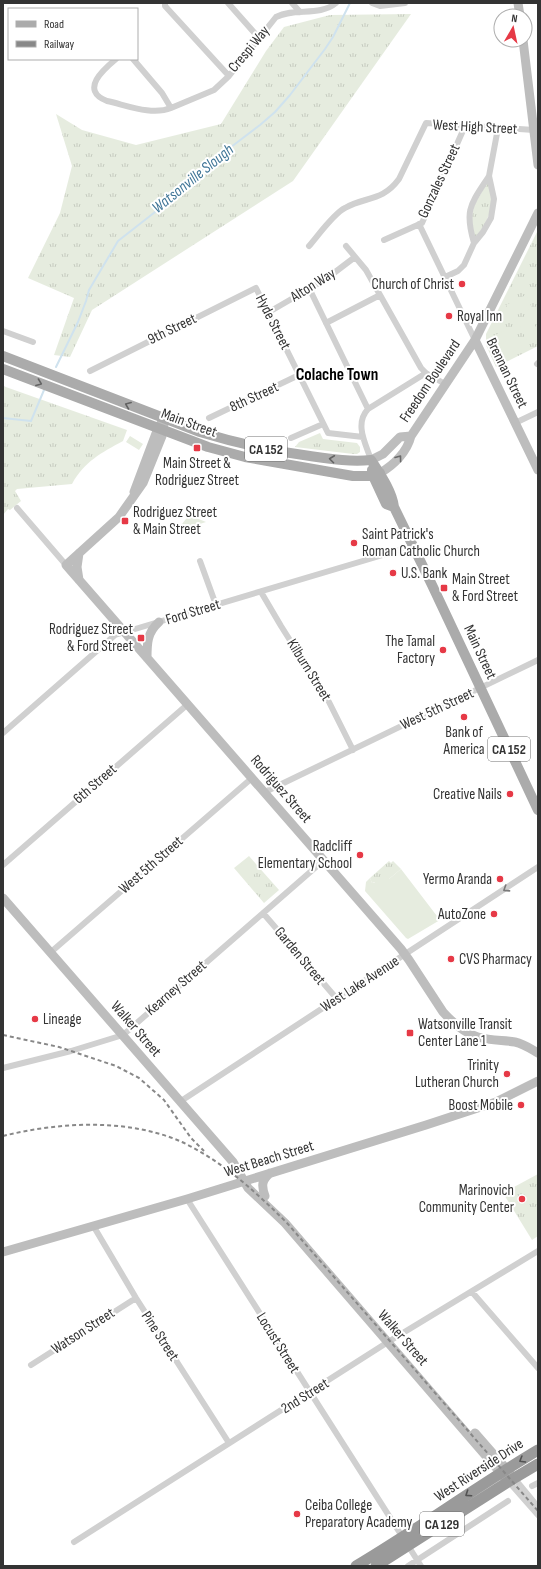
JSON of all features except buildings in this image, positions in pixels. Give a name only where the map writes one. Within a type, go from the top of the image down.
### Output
[{"type":"highway","name":"West Riverside Drive","points":[[376,1566],[406,1542],[503,1471],[538,1450]]},
{"type":"highway","name":"West Riverside Drive","points":[[356,1566],[406,1542],[538,1464]]},
{"type":"main road","points":[[524,48],[535,118],[534,130],[538,165]]},
{"type":"main road","name":"Freedom Boulevard","points":[[376,475],[392,466],[409,442],[411,436],[445,384],[476,340],[538,214]]},
{"type":"main road","name":"Brennan Street","points":[[476,340],[538,470]]},
{"type":"main road","name":"Main Street","points":[[3,356],[200,432],[255,447],[338,460],[371,460],[380,491],[386,504],[394,507]]},
{"type":"main road","name":"Main Street","points":[[3,369],[208,447],[245,457],[353,476],[376,475]]},
{"type":"main road","points":[[66,565],[119,517],[143,483],[149,472],[165,418]]},
{"type":"main road","name":"Freedom Boulevard","points":[[371,460],[383,454],[400,437],[411,436]]},
{"type":"main road","name":"Main Street","points":[[376,475],[393,501],[394,507],[538,810]]},
{"type":"main road","points":[[353,476],[380,491]]},
{"type":"main road","points":[[79,553],[77,567],[79,580]]},
{"type":"main road","name":"Rodriguez Street","points":[[66,565],[405,954],[443,1012],[457,1026],[468,1033],[478,1037],[516,1043],[538,1053]]},
{"type":"main road","points":[[147,658],[148,637],[151,630],[158,622]]},
{"type":"main road","name":"Walker Street","points":[[3,898],[233,1162],[243,1182],[248,1188],[285,1223],[390,1341]]},
{"type":"main road","name":"West Beach Street","points":[[3,1252],[188,1199],[496,1102],[538,1080]]},
{"type":"main road","points":[[265,1196],[262,1183],[263,1179],[270,1173]]},
{"type":"main road","name":"Walker Street","points":[[243,1182],[254,1186],[265,1196],[511,1480]]},
{"type":"street","name":"Crespi Way","points":[[165,3],[165,6],[229,76],[276,17],[284,14],[322,10],[336,3]]},
{"type":"street","points":[[228,3],[259,38]]},
{"type":"street","points":[[292,3],[300,12]]},
{"type":"street","points":[[372,3],[380,6],[405,3]]},
{"type":"street","points":[[115,60],[101,72],[96,79],[95,89],[100,98],[106,101],[154,111],[163,111],[201,95],[213,92],[229,76]]},
{"type":"street","points":[[134,60],[165,97],[171,108]]},
{"type":"street","name":"West High Street","points":[[308,246],[344,208],[378,197],[390,190],[395,185],[426,123],[534,130]]},
{"type":"street","name":"Gonzales Street","points":[[384,240],[422,222],[465,126]]},
{"type":"street","points":[[474,243],[469,223],[470,210],[476,196],[489,176],[498,128]]},
{"type":"street","points":[[445,276],[463,267],[468,259],[474,243],[486,227],[492,213],[494,199],[489,176]]},
{"type":"street","name":"Brennan Street","points":[[419,224],[476,340]]},
{"type":"street","points":[[346,246],[366,270],[421,368],[426,373],[445,384]]},
{"type":"street","name":"Alton Way","points":[[269,312],[326,279],[355,257]]},
{"type":"street","name":"Hyde Street","points":[[256,288],[328,433],[363,437]]},
{"type":"street","name":"9th Street","points":[[90,371],[256,288]]},
{"type":"street","points":[[309,288],[368,410]]},
{"type":"street","points":[[326,323],[380,295]]},
{"type":"street","points":[[3,330],[33,342]]},
{"type":"street","points":[[371,460],[363,437],[362,421],[365,413],[426,373]]},
{"type":"street","name":"8th Street","points":[[209,418],[299,375]]},
{"type":"street","points":[[515,423],[538,412]]},
{"type":"street","points":[[291,438],[323,424]]},
{"type":"street","name":"Rodriguez Street","points":[[17,508],[66,565]]},
{"type":"street","name":"Ford Street","points":[[3,733],[115,635],[413,546]]},
{"type":"street","points":[[200,561],[216,605]]},
{"type":"street","name":"Kilburn Street","points":[[261,592],[330,704],[353,750]]},
{"type":"street","name":"West 5th Street","points":[[265,792],[538,660]]},
{"type":"street","name":"6th Street","points":[[3,865],[188,704]]},
{"type":"street","name":"West 5th Street","points":[[51,952],[252,778]]},
{"type":"street","name":"Kearney Street","points":[[3,1068],[71,1051],[123,1035],[324,860]]},
{"type":"street","name":"West Lake Avenue","points":[[181,1101],[538,867]]},
{"type":"street","name":"Garden Street","points":[[263,913],[337,999]]},
{"type":"street","name":"Locust Street","points":[[188,1199],[421,1566]]},
{"type":"street","name":"Pine Street","points":[[94,1227],[136,1298],[229,1443]]},
{"type":"street","name":"2nd Street","points":[[74,1542],[390,1341],[538,1252]]},
{"type":"street","points":[[472,1292],[538,1368]]},
{"type":"street","name":"Watson Street","points":[[31,1365],[136,1298]]},
{"type":"street","name":"Walker Street","points":[[511,1480],[538,1507]]},
{"type":"street","name":"Walker Street","points":[[511,1480],[538,1515]]},
{"type":"street","points":[[408,1566],[508,1501]]},
{"type":"green space","points":[[411,14],[293,181],[92,310],[70,357],[54,355],[74,298],[28,278],[60,213],[72,166],[56,114],[82,130],[136,145],[221,124],[266,51],[284,27],[330,15]]},
{"type":"green space","points":[[488,181],[491,198],[490,212],[475,239],[471,220],[474,206]]},
{"type":"green space","points":[[538,230],[538,346],[496,367],[486,345],[486,334]]},
{"type":"green space","points":[[526,295],[532,308],[512,317],[506,305]]},
{"type":"green space","points":[[531,317],[538,332],[538,339],[528,343],[519,323]]},
{"type":"green space","points":[[512,327],[517,336],[498,345],[493,336]]},
{"type":"green space","points":[[518,338],[522,347],[503,357],[499,347]]},
{"type":"green space","points":[[3,386],[127,430],[123,441],[88,463],[72,484],[17,489],[15,491],[21,501],[10,510],[8,509],[3,515]]},
{"type":"green space","points":[[320,433],[323,439],[357,443],[360,447],[360,452],[353,454],[295,447],[299,442]]},
{"type":"green space","points":[[130,436],[143,444],[139,450],[126,442]]},
{"type":"green space","points":[[189,515],[206,522],[181,530],[179,528]]},
{"type":"green space","points":[[249,856],[279,890],[264,903],[234,868]]},
{"type":"green space","points":[[247,859],[258,871],[247,880],[237,868]]},
{"type":"green space","points":[[389,861],[391,863],[393,861],[401,869],[389,879],[372,883],[370,878]]},
{"type":"green space","points":[[401,869],[440,920],[408,939],[365,891],[366,882],[370,878],[372,883],[384,874],[389,879]]},
{"type":"green space","name":"Marinovich Community Center","points":[[538,1174],[538,1236],[532,1240],[503,1193]]},
{"type":"green space","points":[[537,1217],[538,1235],[533,1238],[525,1225]]},
{"type":"waterway","name":"Watsonville Slough","points":[[56,367],[78,322],[89,290],[118,241],[164,205],[214,160],[275,112],[325,49],[333,37],[350,3]]},
{"type":"waterway","name":"Watsonville Slough","points":[[3,418],[31,421],[44,390]]},
{"type":"railway","points":[[3,1035],[59,1047],[116,1066],[139,1078],[164,1100],[191,1138],[204,1151]]},
{"type":"railway","points":[[3,1136],[25,1131],[70,1125],[116,1126],[161,1134],[182,1142],[211,1158],[251,1189],[287,1223],[538,1511]]},
{"type":"place","name":"Church of Christ","points":[[462,284]]},
{"type":"place","name":"Royal Inn","points":[[449,316]]},
{"type":"place","name":"Main Street & Rodriguez Street","points":[[197,448]]},
{"type":"place","name":"Rodriguez Street & Main Street","points":[[125,521]]},
{"type":"place","name":"Saint Patrick's Roman Catholic Church","points":[[354,543]]},
{"type":"place","name":"U.S. Bank","points":[[393,573]]},
{"type":"place","name":"Main Street & Ford Street","points":[[444,588]]},
{"type":"place","name":"Rodriguez Street & Ford Street","points":[[141,638]]},
{"type":"place","name":"The Tamal Factory","points":[[443,650]]},
{"type":"place","name":"Bank of America","points":[[464,717]]},
{"type":"place","name":"Creative Nails","points":[[510,794]]},
{"type":"place","name":"Radcliff Elementary School","points":[[360,855]]},
{"type":"place","name":"Yermo Aranda","points":[[500,879]]},
{"type":"place","name":"AutoZone","points":[[494,914]]},
{"type":"place","name":"CVS Pharmacy","points":[[451,959]]},
{"type":"place","name":"Lineage","points":[[35,1019]]},
{"type":"place","name":"Watsonville Transit Center Lane 1","points":[[410,1033]]},
{"type":"place","name":"Trinity Lutheran Church","points":[[507,1074]]},
{"type":"place","name":"Boost Mobile","points":[[521,1105]]},
{"type":"place","name":"Marinovich Community Center","points":[[522,1199]]},
{"type":"place","name":"Ceiba College Preparatory Academy","points":[[297,1514]]},
{"type":"district","name":"Colache Town","points":[[337,375]]}]
